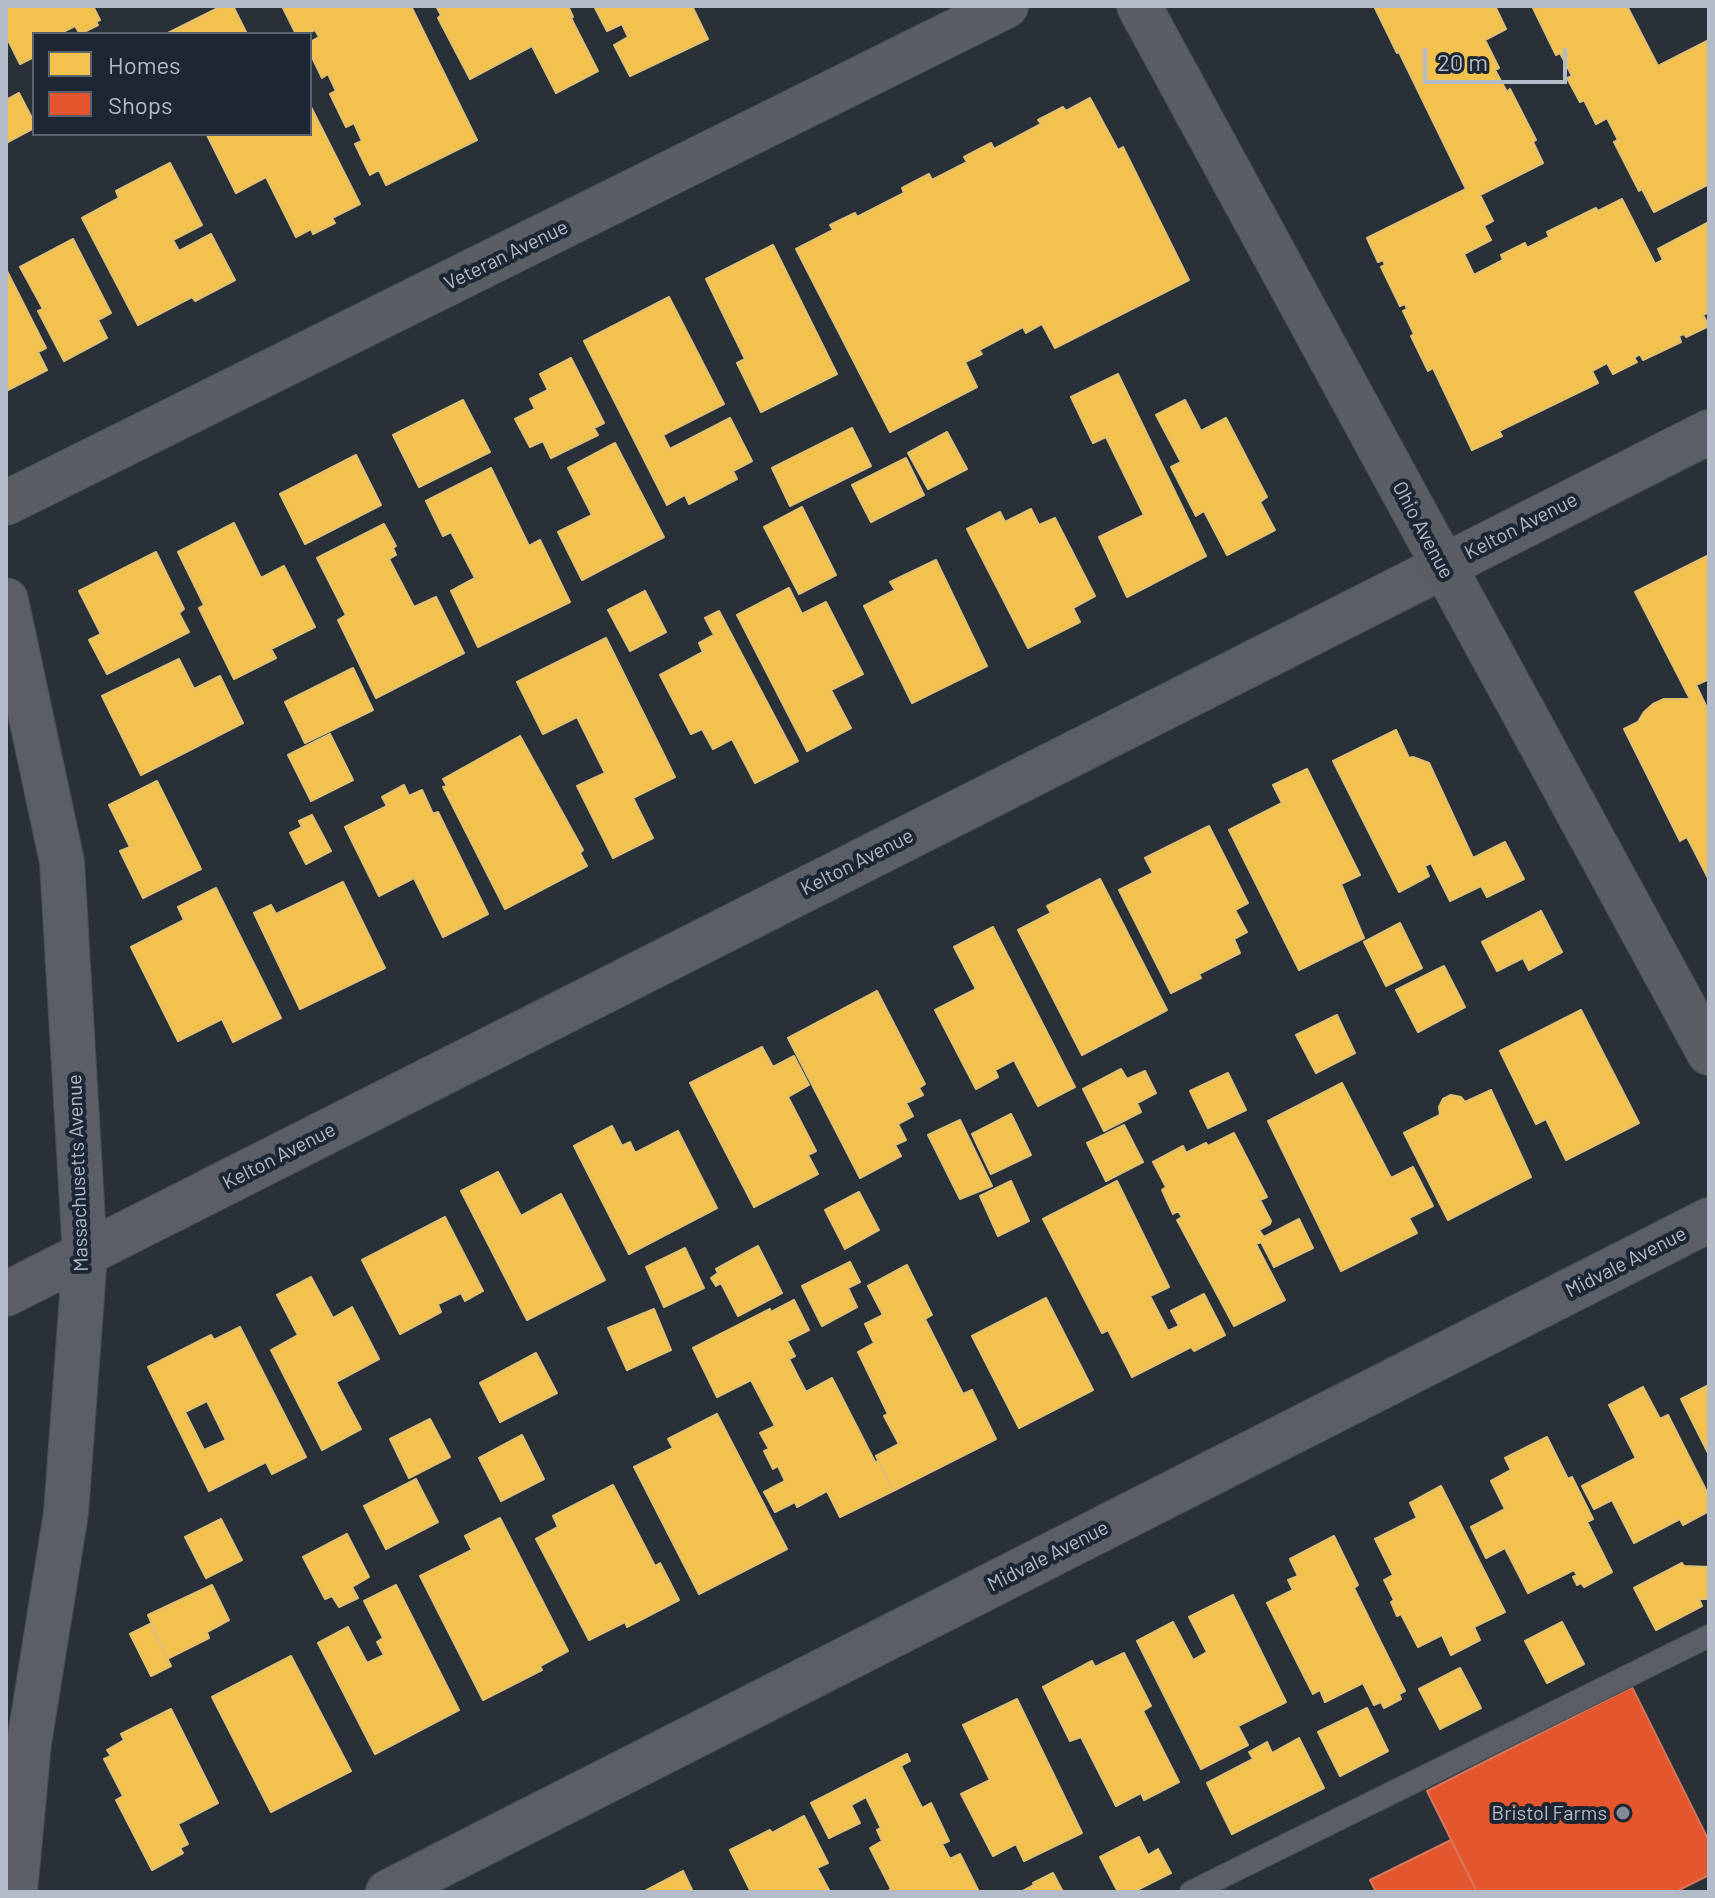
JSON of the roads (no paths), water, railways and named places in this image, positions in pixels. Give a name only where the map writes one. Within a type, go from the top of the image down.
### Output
[{"type":"street","name":"Veteran Avenue","points":[[6,503],[1006,6]]},
{"type":"street","name":"Ohio Avenue","points":[[1139,6],[1709,1053]]},
{"type":"street","name":"Kelton Avenue","points":[[6,1294],[1709,432]]},
{"type":"street","name":"Massachusetts Avenue","points":[[6,600],[62,862],[85,1255],[66,1513],[29,1743],[15,1892]]},
{"type":"street","name":"Midvale Avenue","points":[[388,1892],[1709,1220]]},
{"type":"lane","points":[[1191,1892],[1709,1636]]},
{"type":"place","name":"Bristol Farms","points":[[1623,1813]]}]
